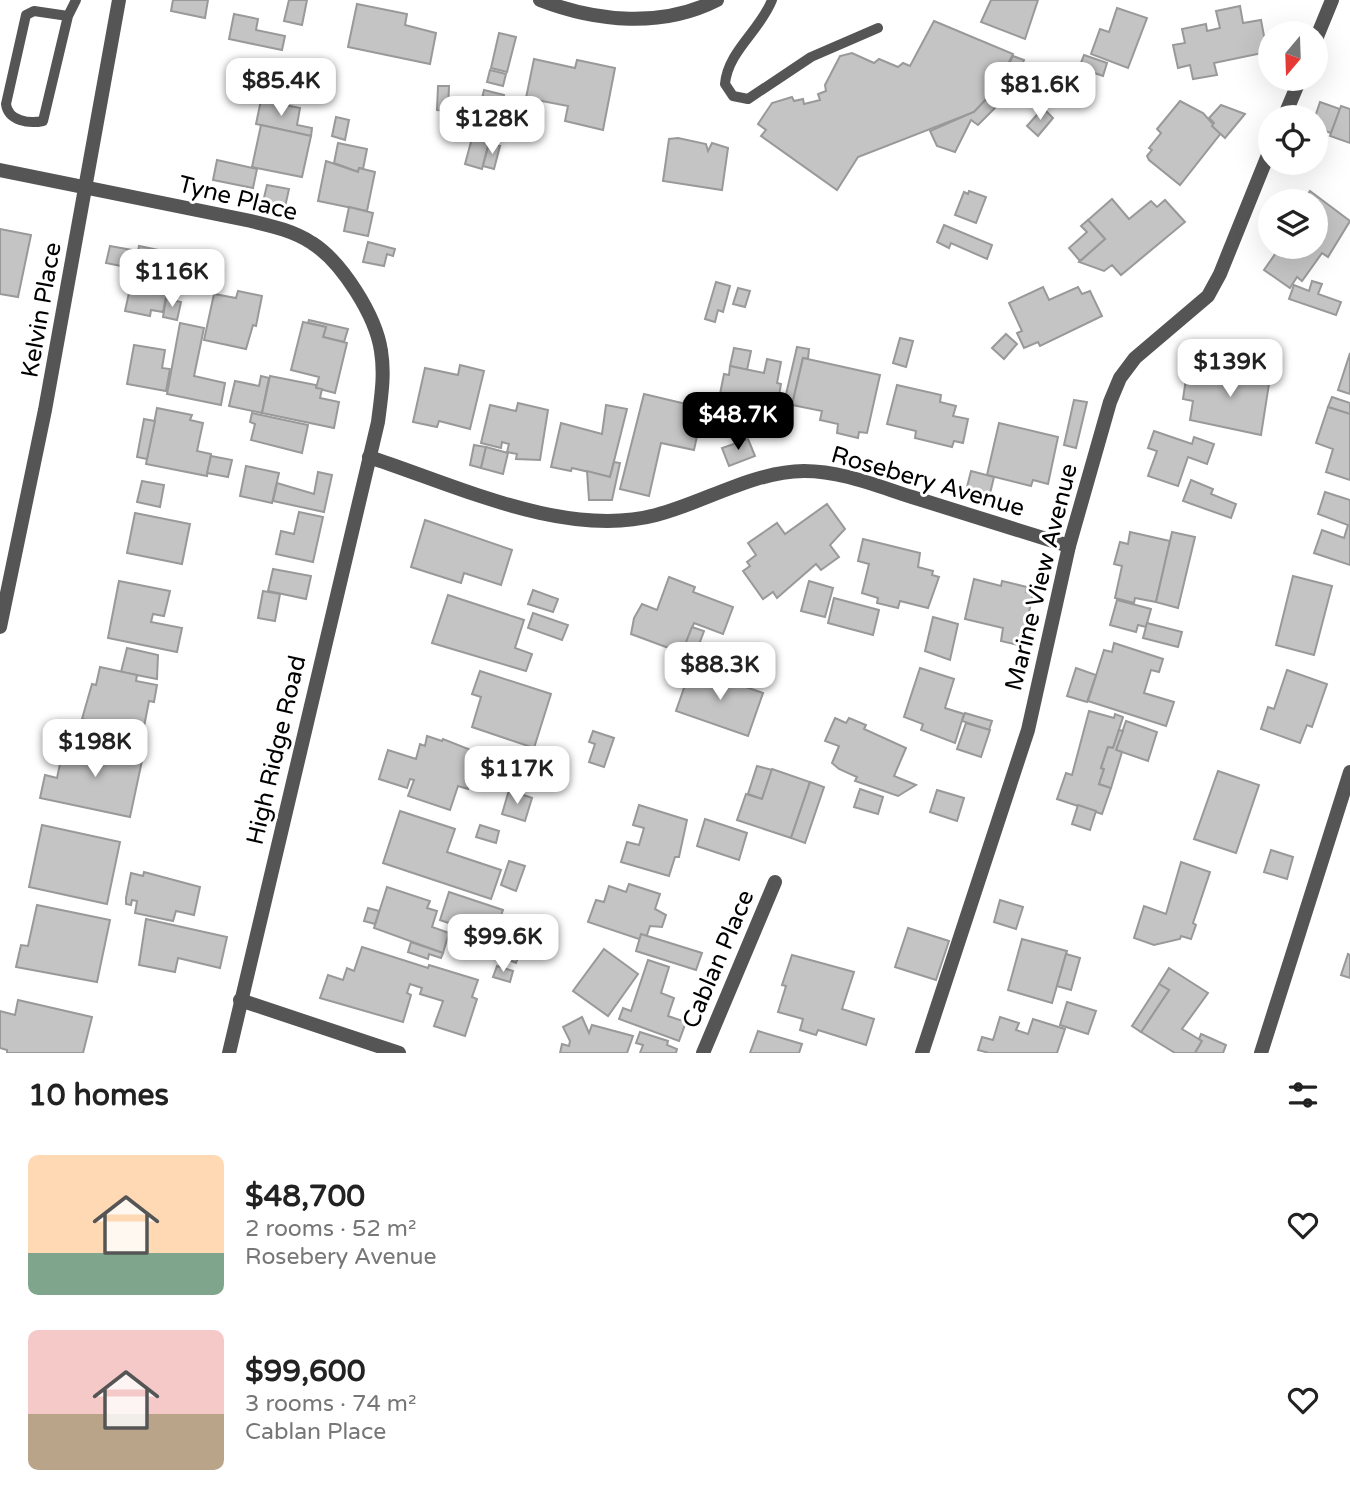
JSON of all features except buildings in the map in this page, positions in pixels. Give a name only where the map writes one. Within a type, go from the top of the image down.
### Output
[{"type":"street","name":"Kelvin Place","points":[[0,627],[46,410],[119,0]]},
{"type":"street","points":[[540,0],[615,19],[666,18],[717,0]]},
{"type":"street","points":[[1323,21],[1332,0]]},
{"type":"street","name":"Tyne Place","points":[[0,170],[285,230],[313,243],[332,260],[353,286],[381,350],[383,385],[369,457]]},
{"type":"street","name":"Marine View Avenue","points":[[922,1053],[1028,730],[1069,546],[1110,401],[1120,378],[1135,358],[1208,296],[1220,274],[1260,175]]},
{"type":"street","name":"Rosebery Avenue","points":[[369,457],[538,513],[570,520],[602,521],[656,515],[763,476],[804,471],[844,476],[1069,546]]},
{"type":"street","name":"High Ridge Road","points":[[229,1053],[369,457]]},
{"type":"street","points":[[1261,1053],[1350,772]]},
{"type":"street","name":"Cablan Place","points":[[703,1053],[775,882]]},
{"type":"street","points":[[240,1000],[399,1053]]},
{"type":"lane","points":[[68,16],[34,11],[26,15],[6,104],[7,112],[13,118],[43,121],[68,16],[76,0]]},
{"type":"lane","points":[[772,0],[764,18],[729,64],[724,84],[733,96],[748,99],[811,58],[878,28]]}]
